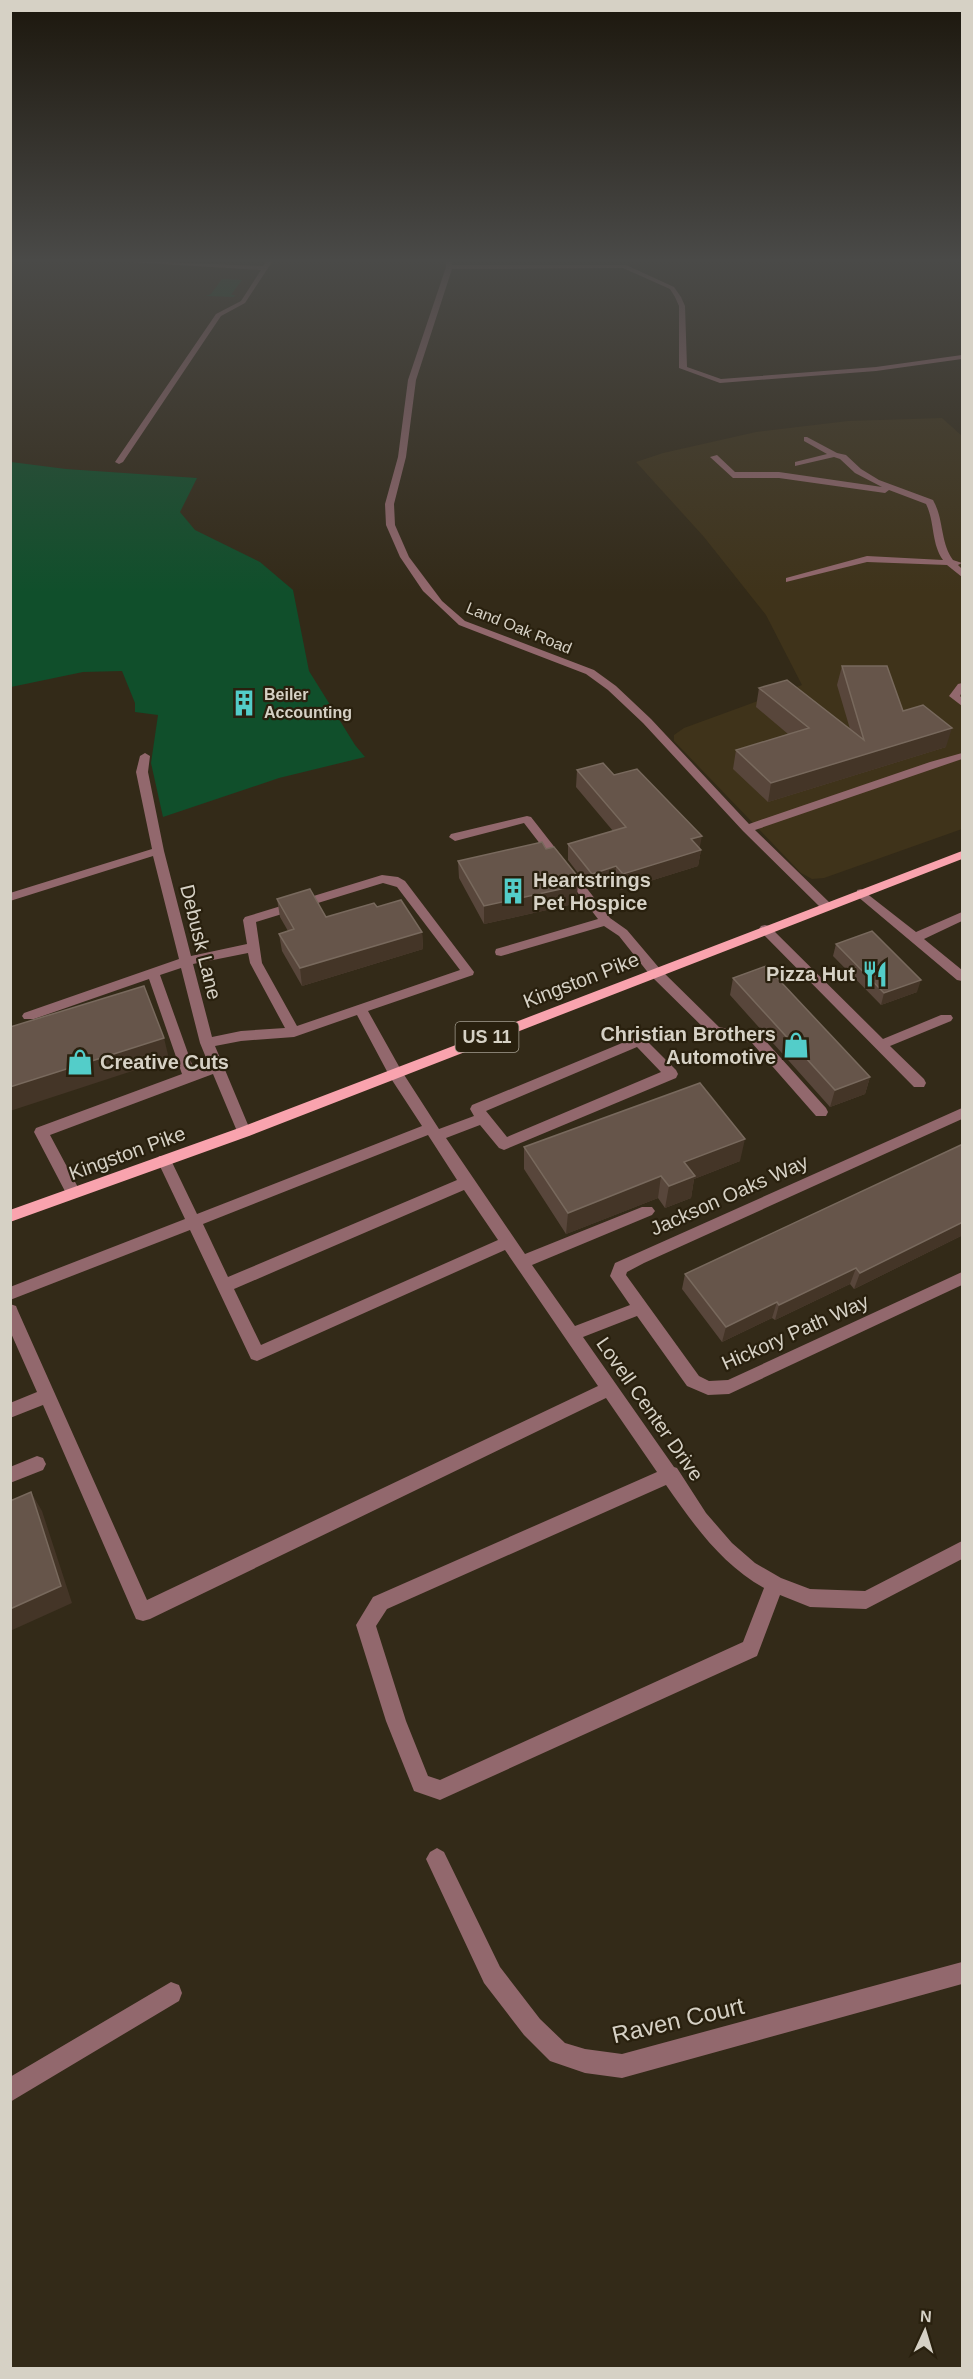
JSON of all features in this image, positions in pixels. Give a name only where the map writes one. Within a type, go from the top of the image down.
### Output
[{"type":"main road","name":"Kingston Pike","points":[[10,1216],[244,1132],[765,929],[963,855]]},
{"type":"street","points":[[119,462],[181,370]]},
{"type":"street","name":"Land Oak Road","points":[[415,370],[411,382],[402,455],[389,512],[394,533],[408,564],[431,596],[449,615],[462,623],[590,672],[612,688],[647,721],[747,829],[826,906]]},
{"type":"street","points":[[689,370],[720,381],[863,370]]},
{"type":"street","points":[[807,439],[848,460],[858,471],[876,482],[930,502],[940,548],[949,564],[963,574]]},
{"type":"street","points":[[798,464],[834,454]]},
{"type":"street","points":[[714,457],[733,475],[738,476],[779,475],[906,492]]},
{"type":"street","points":[[789,580],[867,559],[949,564],[963,562]]},
{"type":"street","points":[[963,686],[954,696],[963,703]]},
{"type":"street","name":"Debusk Lane","points":[[145,756],[142,772],[158,851],[185,962],[207,1043],[244,1132]]},
{"type":"street","points":[[747,829],[963,756]]},
{"type":"street","points":[[455,837],[526,819],[606,921],[623,933],[655,972],[715,1031],[756,1039],[820,1112]]},
{"type":"street","points":[[10,897],[158,851]]},
{"type":"street","points":[[207,1043],[241,1036],[294,1032],[468,972],[401,884],[394,880],[382,879],[249,921],[256,963],[294,1032]]},
{"type":"street","points":[[861,893],[963,977]]},
{"type":"street","points":[[915,938],[963,916]]},
{"type":"street","points":[[501,952],[606,921]]},
{"type":"street","points":[[765,929],[919,1083]]},
{"type":"street","points":[[29,1016],[185,962],[254,946]]},
{"type":"street","points":[[153,973],[190,1077]]},
{"type":"street","name":"Lovell Center Drive","points":[[361,1010],[395,1072],[508,1242],[700,1519],[726,1549],[748,1569],[810,1598],[866,1600],[963,1550]]},
{"type":"street","points":[[880,1044],[946,1018]]},
{"type":"street","points":[[639,1041],[671,1074],[504,1144],[483,1118],[477,1109],[639,1041]]},
{"type":"street","points":[[73,1193],[41,1131],[216,1067]]},
{"type":"street","name":"Jackson Oaks Way","points":[[640,1308],[618,1276],[621,1268],[963,1113]]},
{"type":"street","points":[[10,1294],[192,1222],[434,1132],[483,1118]]},
{"type":"street","points":[[164,1160],[257,1354],[508,1242]]},
{"type":"street","points":[[224,1286],[467,1182]]},
{"type":"street","points":[[522,1262],[647,1211]]},
{"type":"street","name":"Hickory Path Way","points":[[640,1308],[693,1381],[708,1388],[729,1388],[963,1278]]},
{"type":"street","points":[[573,1335],[640,1308]]},
{"type":"street","points":[[10,1311],[143,1612],[610,1388]]},
{"type":"street","points":[[10,1410],[48,1395]]},
{"type":"street","points":[[10,1474],[37,1464]]},
{"type":"street","points":[[670,1474],[380,1603],[366,1625],[396,1721],[421,1784],[440,1790],[750,1649],[776,1584]]},
{"type":"street","name":"Raven Court","points":[[437,1859],[492,1975],[532,2027],[558,2053],[585,2061],[622,2066],[963,1972]]},
{"type":"street","points":[[10,2091],[171,1993]]},
{"type":"shaded area","points":[[942,418],[962,436],[962,829],[824,878],[812,879],[801,873],[674,741],[674,735],[684,728],[802,685],[766,615],[704,537],[636,462],[663,453],[756,432],[848,421]]},
{"type":"green space","points":[[11,462],[66,469],[197,478],[180,512],[195,530],[260,562],[293,590],[309,671],[355,745],[365,757],[279,778],[163,817],[151,763],[158,715],[135,712],[135,703],[122,671],[83,672],[11,687]]},
{"type":"building","points":[[842,666],[887,666],[903,711],[923,705],[952,728],[771,783],[736,750],[809,728],[759,688],[787,680],[864,740]]},
{"type":"building","points":[[603,763],[614,775],[637,769],[702,836],[691,839],[701,850],[623,874],[616,866],[592,874],[568,844],[626,827],[577,770]]},
{"type":"building","points":[[542,842],[546,849],[554,847],[578,877],[566,881],[570,887],[484,906],[458,861]]},
{"type":"building","points":[[310,889],[326,917],[374,903],[377,907],[401,900],[422,932],[300,968],[279,934],[294,929],[277,899]]},
{"type":"building","points":[[872,931],[921,980],[884,993],[836,944]]},
{"type":"building","points":[[766,966],[870,1077],[835,1090],[733,978]]},
{"type":"building","points":[[144,986],[164,1038],[10,1087],[10,1027]]},
{"type":"building","points":[[700,1083],[745,1139],[684,1162],[695,1176],[669,1186],[661,1176],[568,1213],[524,1147]]},
{"type":"building","points":[[963,1144],[963,1222],[860,1273],[856,1268],[779,1305],[777,1302],[726,1327],[685,1274]]},
{"type":"building","points":[[31,1492],[61,1586],[10,1609],[10,1501]]},
{"type":"place","name":"Beiler Accounting","points":[[244,703]]},
{"type":"place","name":"Heartstrings Pet Hospice","points":[[513,891]]},
{"type":"place","name":"Pizza Hut","points":[[875,974]]},
{"type":"place","name":"Christian Brothers Automotive","points":[[796,1045]]},
{"type":"place","name":"Creative Cuts","points":[[80,1062]]}]
